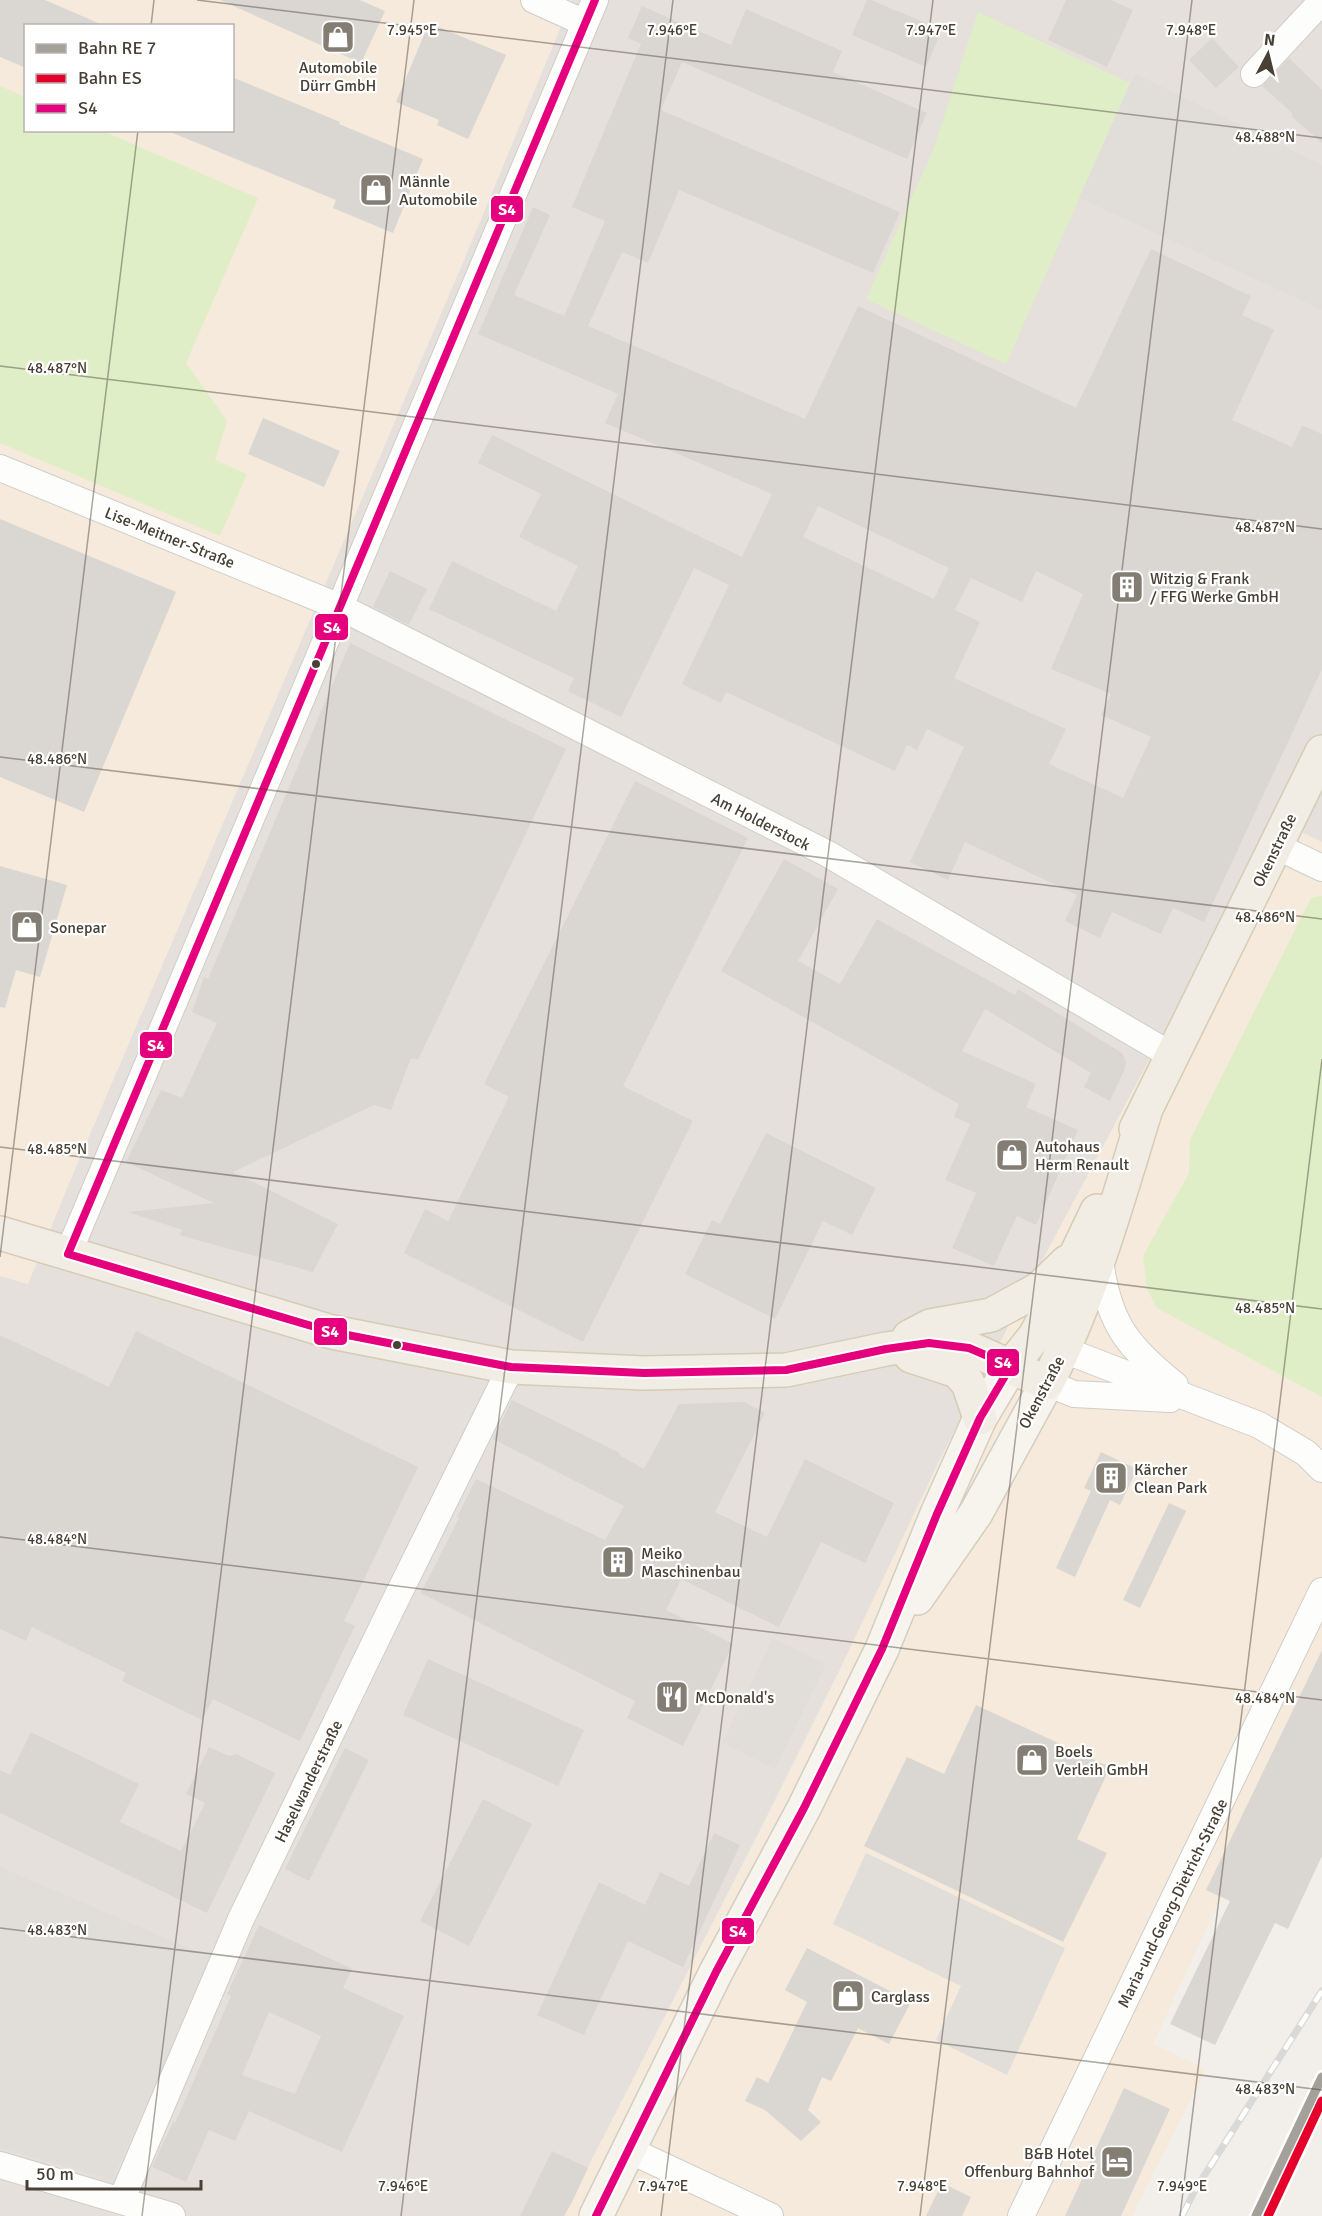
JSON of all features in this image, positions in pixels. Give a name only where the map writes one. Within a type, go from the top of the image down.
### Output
[{"type":"main road","name":"Okenstraße","points":[[882,1649],[976,1513],[1047,1383],[1050,1343],[1090,1254],[1146,1108],[1322,752]]},
{"type":"main road","points":[[0,1233],[332,1332],[511,1367],[644,1373],[786,1370],[886,1349],[929,1343],[969,1348],[1047,1383]]},
{"type":"main road","points":[[886,1349],[930,1326],[991,1316],[1039,1289],[1090,1254]]},
{"type":"main road","points":[[991,1316],[1050,1343]]},
{"type":"main road","name":"Okenstraße","points":[[596,2216],[716,1972],[804,1808],[882,1649],[937,1514],[980,1418],[1011,1366],[1050,1343]]},
{"type":"main road","points":[[886,1349],[957,1371],[968,1383],[980,1418]]},
{"type":"street","points":[[68,1254],[590,12],[534,0]]},
{"type":"street","points":[[1254,74],[1322,1]]},
{"type":"street","name":"Lise-Meitner-Straße","points":[[0,468],[340,607]]},
{"type":"street","name":"Am Holderstock","points":[[340,607],[828,854],[1171,1055]]},
{"type":"street","points":[[1276,846],[1322,868]]},
{"type":"street","points":[[1090,1254],[1118,1326],[1126,1340],[1148,1364],[1194,1400]]},
{"type":"street","points":[[1050,1343],[1259,1425],[1306,1453],[1322,1469]]},
{"type":"street","name":"Haselwanderstraße","points":[[120,2201],[241,1919],[511,1367]]},
{"type":"street","points":[[1047,1383],[1074,1394],[1194,1400]]},
{"type":"street","name":"Maria-und-Georg-Dietrich-Straße","points":[[1021,2216],[1322,1591]]},
{"type":"street","points":[[629,2150],[770,2216]]},
{"type":"street","points":[[0,2164],[172,2216]]},
{"type":"shaded area","points":[[0,0],[572,0],[464,260],[28,1284],[0,1276]]},
{"type":"shaded area","points":[[572,0],[1322,0],[1322,842],[1277,820],[1043,1259],[941,1457],[762,1826],[563,2216],[0,2216],[0,1276],[28,1284],[464,260]]},
{"type":"shaded area","points":[[1135,73],[1322,165],[1322,310],[1079,198]]},
{"type":"shaded area","points":[[1277,819],[1322,842],[1322,1680],[1153,2044],[1206,2069],[1132,2216],[563,2216],[762,1826],[941,1457],[1043,1259]]},
{"type":"shaded area","points":[[773,1638],[826,1664],[775,1769],[722,1743]]},
{"type":"shaded area","points":[[866,1853],[1065,1948],[1007,2075],[936,2040],[961,1986],[833,1924]]},
{"type":"shaded area","points":[[0,1867],[215,1959],[112,2180],[0,2148]]},
{"type":"green space","points":[[978,12],[1130,83],[1006,364],[866,299],[933,151]]},
{"type":"green space","points":[[0,86],[24,97],[24,132],[105,132],[258,198],[186,363],[227,421],[215,460],[247,474],[220,536],[0,443]]},
{"type":"green space","points":[[1322,896],[1322,1397],[1157,1308],[1147,1289],[1143,1256],[1189,1173],[1190,1140],[1311,898]]},
{"type":"building","points":[[0,0],[45,0],[100,24],[24,24],[24,67],[0,57]]},
{"type":"building","name":"Automobile Dürr GmbH","points":[[220,0],[360,0],[385,11],[361,63]]},
{"type":"building","points":[[867,0],[942,30],[926,67],[852,35]]},
{"type":"building","points":[[1066,0],[1111,0],[1133,10],[1107,67],[1048,40]]},
{"type":"building","points":[[642,6],[731,45],[746,9],[842,51],[833,72],[927,113],[907,159],[682,62],[661,110],[900,212],[873,273],[679,190],[648,263],[622,252],[588,326],[805,419],[858,306],[1076,408],[1151,249],[1251,296],[1242,315],[1274,330],[1232,420],[1292,447],[1302,425],[1322,434],[1322,669],[1204,922],[1173,908],[1161,934],[1112,912],[1100,938],[1065,921],[1077,895],[965,842],[948,880],[910,862],[964,747],[927,729],[917,750],[907,745],[895,771],[726,692],[721,703],[682,684],[729,585],[694,568],[621,717],[568,691],[574,678],[429,609],[452,561],[556,611],[578,566],[519,537],[541,494],[478,463],[492,435],[742,557],[772,494],[605,423],[618,394],[478,334],[533,207],[550,215],[514,295],[564,316],[605,221],[572,207],[641,44],[628,38]],"holes":[[[818,506],[949,568],[934,599],[803,537]],[[1036,571],[1083,594],[1051,669],[1111,694],[1101,715],[1151,737],[1123,798],[1049,764],[1066,729],[954,678],[980,622],[955,610],[971,578],[1022,602]]]},
{"type":"building","points":[[429,23],[506,55],[468,139],[437,125],[439,120],[396,102]]},
{"type":"building","points":[[1212,38],[1239,67],[1216,88],[1189,60]]},
{"type":"building","points":[[1289,58],[1322,90],[1322,143],[1262,86]]},
{"type":"building","points":[[234,78],[423,159],[393,233],[333,208],[336,200],[170,132],[234,132]]},
{"type":"building","points":[[263,418],[340,451],[324,487],[248,454]]},
{"type":"building","points":[[0,519],[176,592],[84,812],[0,777]]},
{"type":"building","points":[[390,571],[427,589],[409,625],[373,607]]},
{"type":"building","points":[[350,643],[566,749],[418,1060],[411,1058],[391,1110],[374,1105],[233,1172],[338,1224],[313,1272],[179,1235],[183,1230],[128,1212],[214,1203],[126,1162],[161,1090],[182,1098],[217,1023],[192,1012],[204,977],[208,979]]},
{"type":"building","points":[[635,781],[748,838],[623,1086],[693,1121],[583,1342],[404,1253],[425,1209],[448,1221],[509,1097],[484,1084]]},
{"type":"building","points":[[784,859],[838,889],[798,961],[840,984],[877,919],[1015,995],[1018,989],[1122,1053],[1126,1063],[1124,1071],[1110,1101],[1084,1087],[1091,1073],[985,1009],[962,1051],[1036,1084],[1026,1107],[1078,1130],[1036,1225],[1017,1216],[994,1266],[952,1248],[976,1193],[945,1180],[970,1124],[954,1117],[959,1104],[721,971]]},
{"type":"building","name":"Sonepar","points":[[0,866],[67,885],[40,977],[16,970],[5,1008],[0,1007]]},
{"type":"building","points":[[766,1133],[876,1188],[852,1235],[823,1221],[775,1319],[685,1274],[712,1220],[720,1224]]},
{"type":"building","points":[[136,1331],[418,1467],[344,1621],[355,1626],[300,1741],[213,1699],[202,1720],[122,1681],[126,1673],[32,1627],[26,1641],[0,1629],[0,1335],[109,1387]]},
{"type":"building","name":"Meiko Maschinenbau","points":[[512,1400],[618,1452],[644,1469],[679,1404],[744,1402],[765,1413],[715,1512],[767,1537],[805,1459],[894,1503],[865,1563],[821,1542],[779,1627],[681,1579],[666,1610],[733,1644],[683,1746],[627,1718],[635,1701],[421,1593],[476,1479],[605,1540],[624,1506],[493,1439]]},
{"type":"building","points":[[1101,1452],[1137,1469],[1120,1505],[1110,1500],[1075,1577],[1056,1568],[1091,1491],[1084,1488]]},
{"type":"building","points":[[1169,1503],[1186,1511],[1140,1608],[1123,1600]]},
{"type":"building","points":[[1322,1650],[1322,1856],[1288,1929],[1275,1923],[1215,2045],[1170,2024],[1230,1901],[1206,1890]]},
{"type":"building","points":[[428,1659],[584,1730],[558,1786],[403,1715]]},
{"type":"building","points":[[976,1705],[1110,1767],[1077,1839],[1107,1853],[1063,1942],[864,1846],[907,1757],[944,1774]]},
{"type":"building","points":[[31,1732],[139,1784],[120,1822],[181,1851],[205,1803],[186,1794],[209,1747],[229,1756],[236,1754],[275,1773],[207,1913],[0,1813],[0,1770],[10,1775]]},
{"type":"building","points":[[345,1748],[369,1760],[309,1881],[285,1869]]},
{"type":"building","points":[[483,1799],[532,1824],[469,1946],[420,1921]]},
{"type":"building","points":[[714,1833],[740,1845],[683,1967],[628,1941],[584,2035],[537,2015],[599,1882],[645,1905],[660,1872],[689,1886]]},
{"type":"building","points":[[259,1925],[352,1969],[343,1988],[404,2016],[342,2152],[249,2111],[235,2141],[209,2130],[186,2182],[152,2167],[173,2122],[175,2123],[231,1996],[227,1994]],"holes":[[[269,2012],[321,2036],[295,2094],[242,2075]]]},
{"type":"building","points":[[807,1948],[911,2002],[889,2044],[858,2028],[831,2081],[822,2077],[808,2110],[821,2122],[801,2141],[765,2110],[745,2101],[757,2077],[768,2083],[807,2002],[785,1990]]},
{"type":"building","name":"B&B Hotel Offenburg Bahnhof","points":[[1124,2088],[1170,2109],[1121,2216],[1065,2216]]},
{"type":"building","points":[[552,2151],[588,2168],[571,2204],[564,2216],[520,2216]]},
{"type":"building","points":[[942,2183],[971,2197],[962,2216],[926,2216]]},
{"type":"railway","points":[[1182,2216],[1195,2190],[1322,1991]]},
{"type":"transit line","name":"S4","points":[[68,1254],[595,0]]},
{"type":"transit line","name":"S4","points":[[68,1254],[332,1332],[511,1367],[644,1373],[786,1370],[886,1349],[929,1343],[969,1348],[1011,1366],[980,1418],[937,1514],[882,1649],[804,1808],[716,1972],[596,2216]]},
{"type":"transit line","points":[[1256,2216],[1322,2077]]},
{"type":"rail line","name":"ES","points":[[1268,2216],[1322,2101]]},
{"type":"place","name":"Automobile Dürr GmbH","points":[[338,37]]},
{"type":"place","name":"Männle Automobile","points":[[376,190]]},
{"type":"place","name":"Witzig & Frank / FFG Werke GmbH","points":[[1127,587]]},
{"type":"place","name":"Sonepar","points":[[27,927]]},
{"type":"place","name":"Autohaus Herm Renault","points":[[1012,1155]]},
{"type":"place","name":"Kärcher Clean Park","points":[[1111,1478]]},
{"type":"place","name":"Meiko Maschinenbau","points":[[618,1562]]},
{"type":"place","name":"McDonald's","points":[[672,1697]]},
{"type":"place","name":"Boels Verleih GmbH","points":[[1032,1760]]},
{"type":"place","name":"Carglass","points":[[848,1996]]},
{"type":"place","name":"B&B Hotel Offenburg Bahnhof","points":[[1117,2162]]}]
